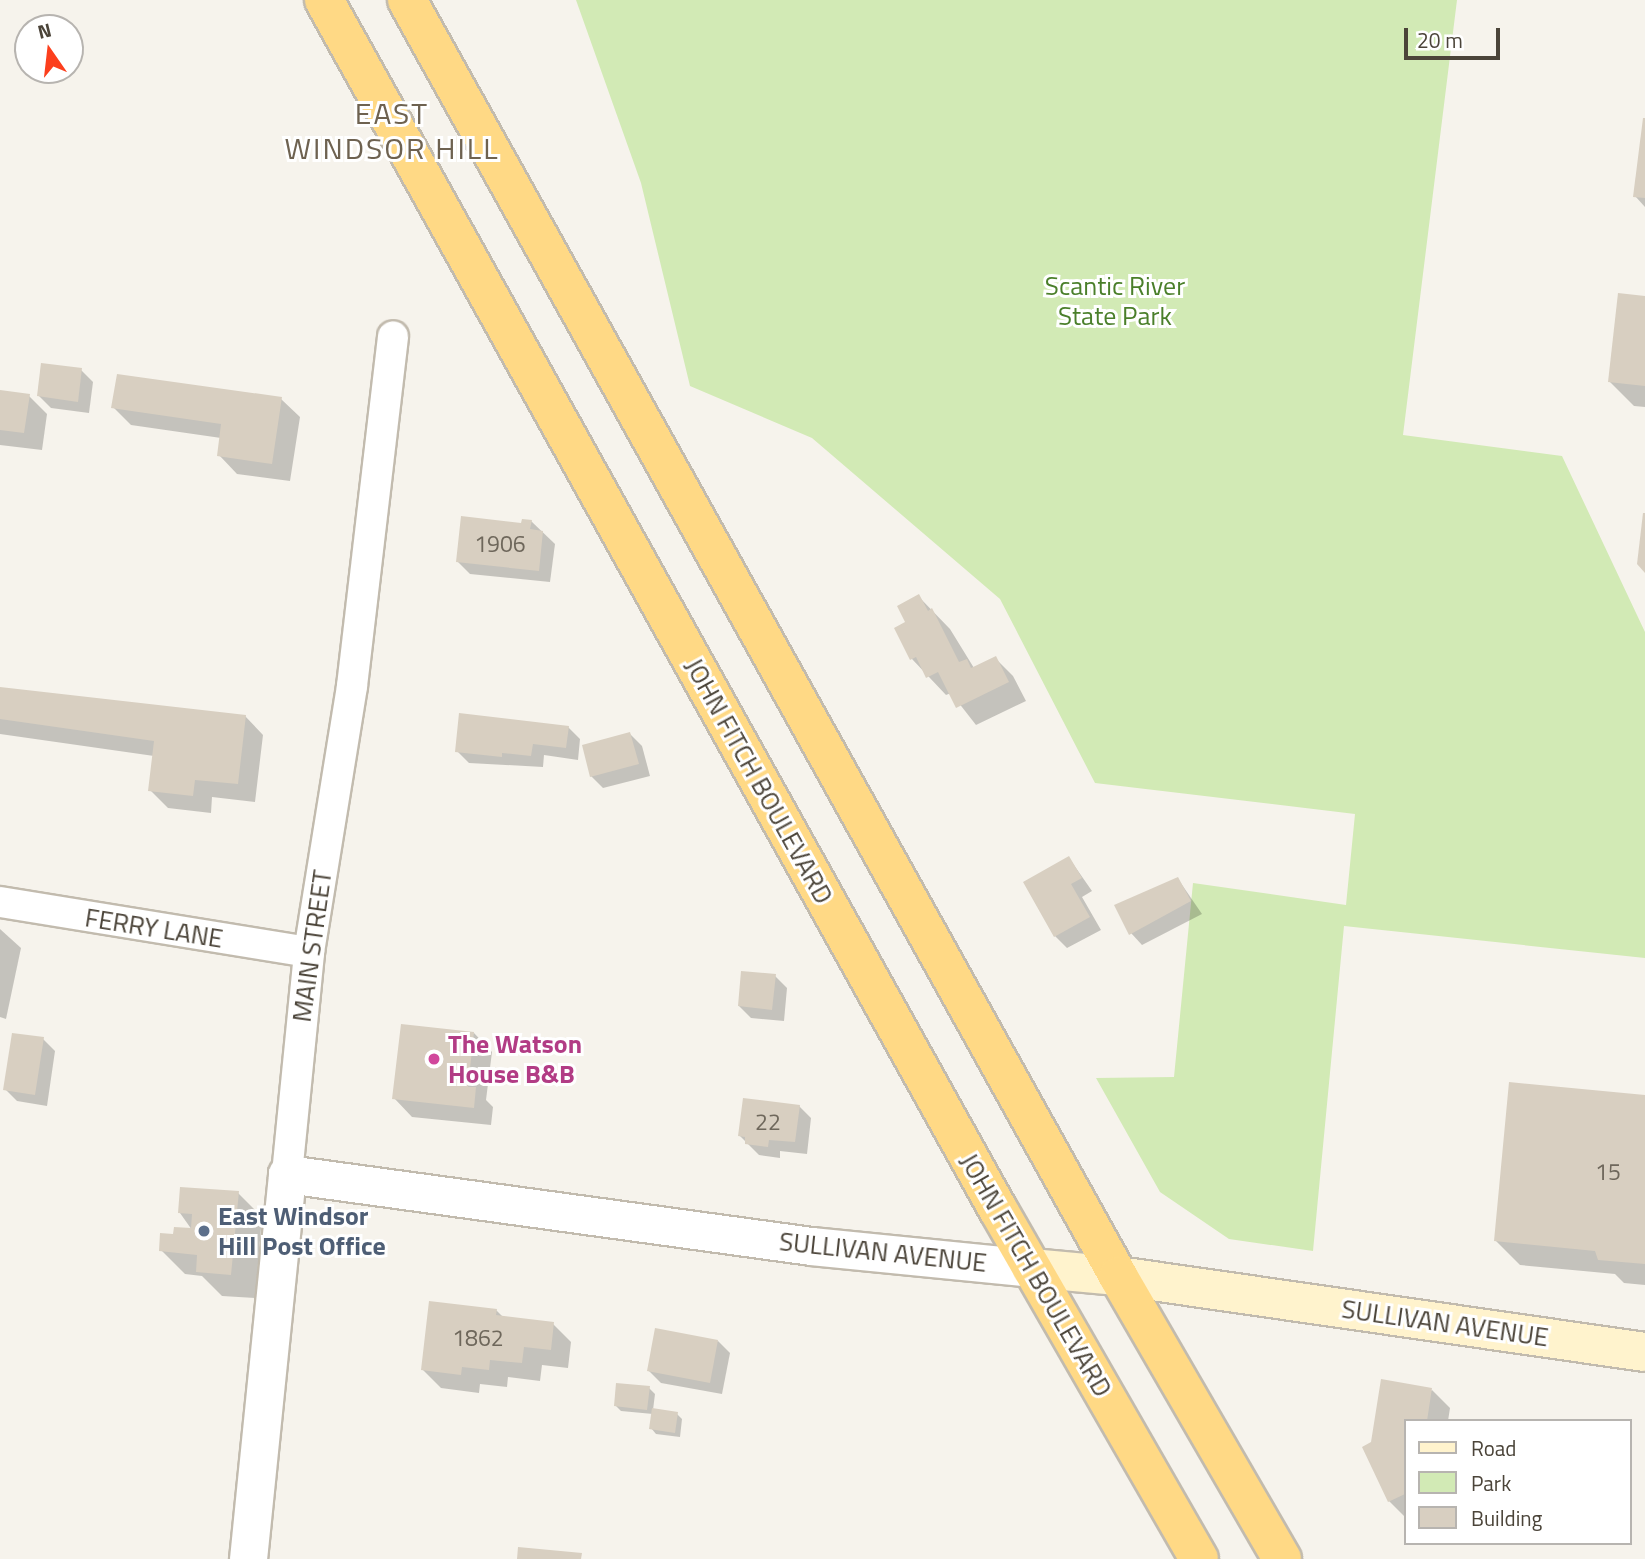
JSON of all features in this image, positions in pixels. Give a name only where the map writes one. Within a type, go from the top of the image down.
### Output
[{"type":"highway","name":"JOHN FITCH BOULEVARD","points":[[324,0],[1031,1268],[1199,1559]]},
{"type":"highway","points":[[407,0],[1118,1276],[1282,1559]]},
{"type":"main road","name":"SULLIVAN AVENUE","points":[[1031,1268],[1118,1276],[1645,1352]]},
{"type":"street","name":"MAIN STREET","points":[[248,1559],[309,952],[352,686],[393,336]]},
{"type":"street","name":"FERRY LANE","points":[[0,902],[309,952]]},
{"type":"street","name":"SULLIVAN AVENUE","points":[[286,1174],[811,1246],[1031,1268]]},
{"type":"green space","name":"Scantic River State Park","points":[[576,0],[1457,0],[1403,435],[1562,456],[1645,632],[1645,958],[1344,926],[1313,1251],[1229,1239],[1160,1192],[1096,1078],[1174,1077],[1193,883],[1346,905],[1355,814],[1095,783],[1000,599],[812,438],[690,386],[641,183]]},
{"type":"building","points":[[1645,118],[1645,198],[1633,197]]},
{"type":"building","points":[[1618,293],[1645,296],[1645,386],[1608,382]]},
{"type":"building","points":[[41,363],[82,368],[78,402],[37,396]]},
{"type":"building","points":[[117,374],[282,397],[272,464],[217,456],[221,424],[111,408]]},
{"type":"building","points":[[0,390],[30,394],[24,433],[0,430]]},
{"type":"building","points":[[1645,513],[1645,573],[1637,564]]},
{"type":"building","points":[[461,516],[521,523],[522,519],[532,520],[530,529],[543,531],[539,571],[456,562]]},
{"type":"building","points":[[919,594],[928,611],[932,608],[959,662],[967,659],[971,668],[996,656],[1009,682],[956,708],[938,672],[926,678],[916,657],[910,660],[894,628],[905,622],[897,606]]},
{"type":"building","points":[[0,687],[246,715],[238,784],[195,780],[193,796],[148,791],[154,741],[0,719]]},
{"type":"building","points":[[459,713],[569,726],[566,748],[533,744],[531,756],[502,753],[502,757],[455,752]]},
{"type":"building","points":[[630,732],[639,764],[590,777],[582,745]]},
{"type":"building","points":[[1069,856],[1082,878],[1071,884],[1090,917],[1054,937],[1023,882]]},
{"type":"building","points":[[1178,877],[1191,901],[1129,935],[1114,905]]},
{"type":"building","points":[[741,971],[776,974],[772,1010],[738,1006]]},
{"type":"building","name":"The Watson House B&B","points":[[401,1024],[474,1032],[468,1087],[476,1087],[474,1108],[392,1099]]},
{"type":"building","points":[[12,1033],[44,1037],[35,1095],[3,1090]]},
{"type":"building","points":[[1509,1082],[1645,1095],[1645,1264],[1598,1260],[1595,1251],[1494,1241]]},
{"type":"building","points":[[743,1098],[800,1105],[795,1142],[769,1140],[768,1147],[745,1144],[745,1137],[738,1136]]},
{"type":"building","name":"East Windsor Hill Post Office","points":[[180,1187],[239,1191],[231,1275],[196,1272],[197,1255],[159,1251],[160,1233],[173,1234],[174,1227],[191,1228],[192,1214],[178,1213]]},
{"type":"building","points":[[429,1301],[497,1309],[496,1315],[554,1322],[551,1350],[524,1347],[522,1363],[490,1360],[489,1370],[462,1367],[461,1375],[421,1370]]},
{"type":"building","points":[[655,1328],[718,1340],[710,1383],[647,1371]]},
{"type":"building","points":[[1381,1379],[1432,1388],[1427,1419],[1404,1419],[1404,1494],[1388,1502],[1362,1447],[1371,1442]]},
{"type":"building","points":[[616,1383],[650,1386],[647,1410],[614,1406]]},
{"type":"building","points":[[652,1408],[678,1412],[675,1433],[649,1429]]},
{"type":"building","points":[[518,1547],[582,1553],[581,1559],[517,1559]]},
{"type":"place","name":"The Watson House B&B","points":[[434,1059]]},
{"type":"place","name":"East Windsor Hill Post Office","points":[[204,1231]]},
{"type":"district","name":"EAST WINDSOR HILL","points":[[392,130]]}]
